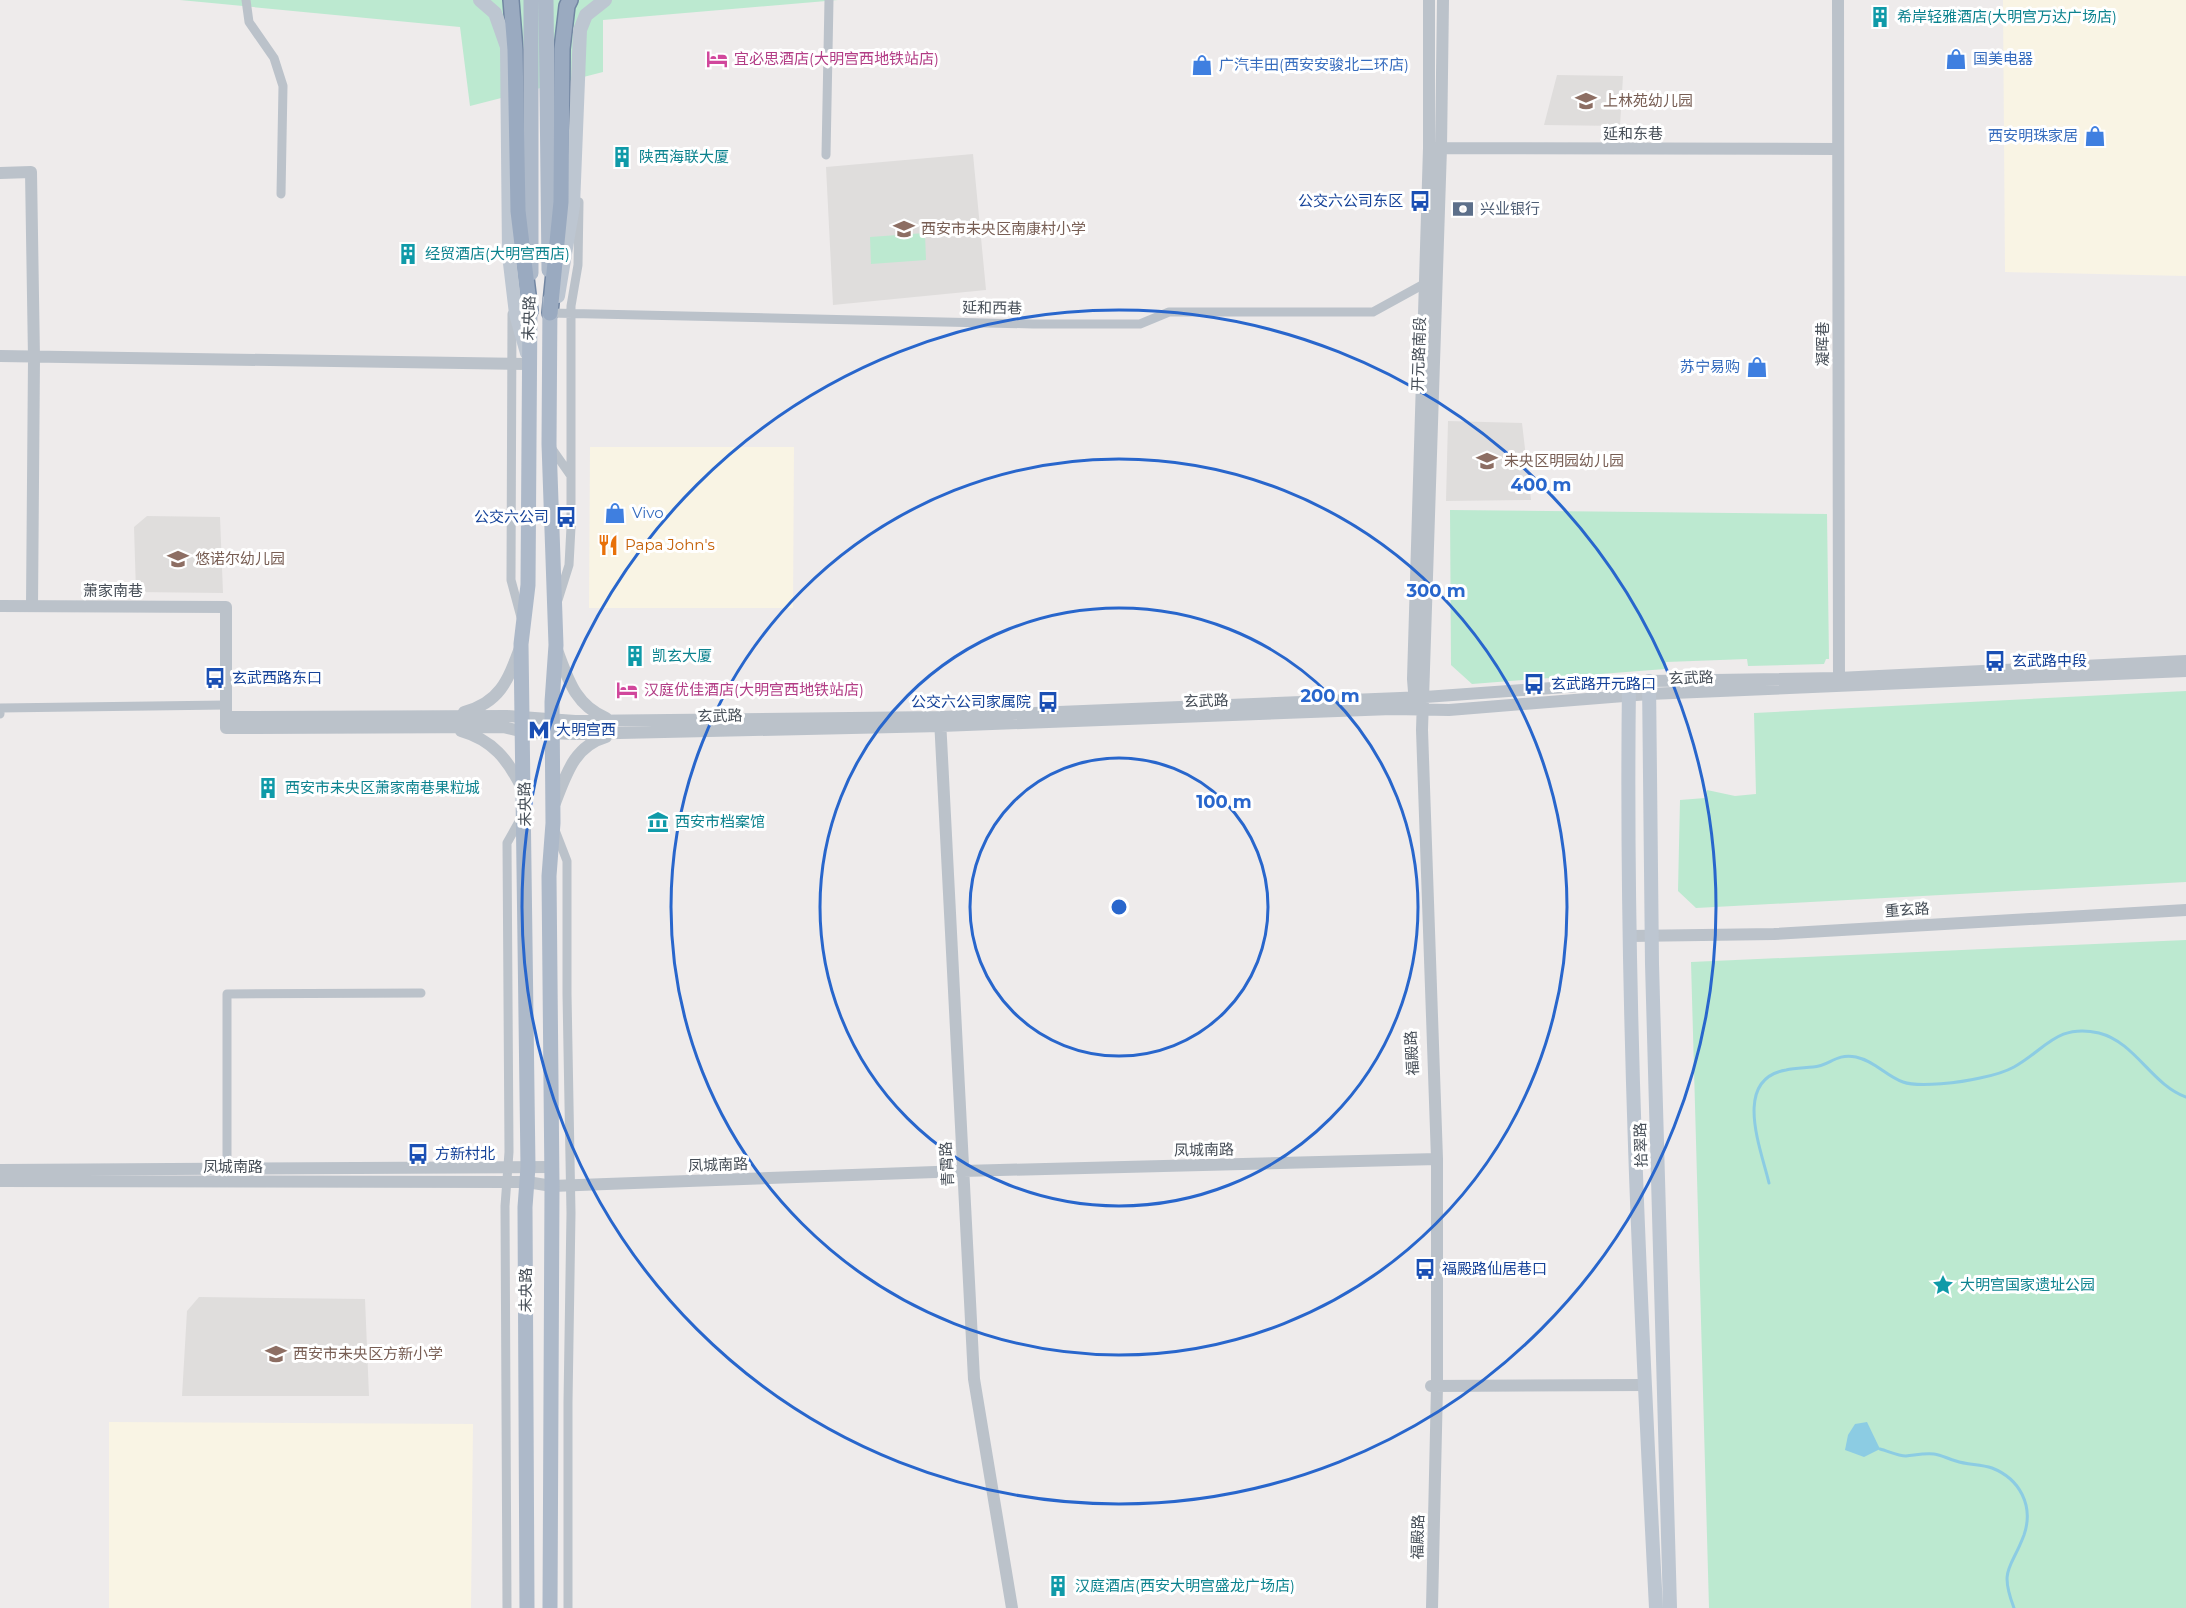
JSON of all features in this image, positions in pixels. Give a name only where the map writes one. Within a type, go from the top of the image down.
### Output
[{"type":"highway","points":[[511,0],[515,50],[518,211],[530,311]]},
{"type":"highway","points":[[553,313],[561,202],[562,49],[567,6],[570,0]]},
{"type":"main road","points":[[480,0],[495,13],[507,47],[509,255],[516,314],[528,360]]},
{"type":"main road","name":"未央路","points":[[527,1608],[528,1175],[525,794],[521,644],[528,585],[531,0]]},
{"type":"main road","name":"未央路","points":[[546,0],[547,169],[553,313],[549,351],[549,444],[556,645],[552,727],[553,816],[549,876],[552,1167],[550,1608]]},
{"type":"main road","points":[[553,313],[573,206],[580,30],[586,15],[605,0]]},
{"type":"main road","name":"拾翠路","points":[[1649,688],[1652,937],[1670,1608]]},
{"type":"main road","name":"拾翠路","points":[[1629,690],[1630,936],[1644,1384],[1656,1608]]},
{"type":"street","points":[[246,0],[249,22],[274,58],[283,86],[281,194]]},
{"type":"street","points":[[826,155],[829,0]]},
{"type":"street","name":"开元路南段","points":[[1419,703],[1424,284],[1435,148],[1429,0]]},
{"type":"street","name":"开元路南段","points":[[1419,703],[1435,148],[1443,0]]},
{"type":"street","name":"凝晖巷","points":[[1838,0],[1839,683]]},
{"type":"street","name":"延和东巷","points":[[1435,148],[1837,149]]},
{"type":"street","points":[[0,172],[31,172],[34,358],[33,606]]},
{"type":"street","points":[[555,608],[569,565],[571,314],[579,243],[578,198],[574,174]]},
{"type":"street","name":"延和西巷","points":[[553,313],[1021,324],[1140,324],[1169,312],[1373,312],[1424,284]]},
{"type":"street","points":[[513,291],[511,580],[522,623]]},
{"type":"street","points":[[0,356],[511,363],[528,360]]},
{"type":"street","points":[[511,458],[528,431]]},
{"type":"street","points":[[549,444],[571,476]]},
{"type":"street","name":"萧家南巷","points":[[0,606],[226,607],[226,717]]},
{"type":"street","points":[[447,721],[475,710],[500,693],[521,644]]},
{"type":"street","points":[[556,645],[571,687],[584,706],[606,718],[622,720]]},
{"type":"street","name":"玄武路","points":[[1839,683],[2186,661]]},
{"type":"street","name":"玄武路","points":[[226,717],[447,721],[630,733],[1419,703],[1649,688],[2186,671]]},
{"type":"street","name":"福殿路","points":[[1419,703],[1435,1159],[1432,1608]]},
{"type":"street","points":[[0,714],[0,708],[226,717]]},
{"type":"street","name":"玄武路","points":[[552,727],[622,720],[940,722]]},
{"type":"street","points":[[447,721],[492,744],[513,769],[525,794]]},
{"type":"street","name":"青霄路","points":[[940,722],[975,1379],[1012,1608]]},
{"type":"street","points":[[568,1608],[571,1185],[567,861],[553,816],[568,770],[587,746],[596,739],[630,733]]},
{"type":"street","points":[[507,1608],[507,843],[525,810]]},
{"type":"street","name":"重玄路","points":[[1630,936],[1774,934],[2186,910]]},
{"type":"street","points":[[227,1169],[227,994],[421,993]]},
{"type":"street","name":"凤城南路","points":[[0,1170],[508,1167],[552,1186],[963,1171],[1435,1159]]},
{"type":"street","name":"凤城南路","points":[[0,1181],[507,1183],[552,1167]]},
{"type":"street","points":[[1434,1388],[1644,1384]]},
{"type":"shaded area","name":"西安明珠家居","points":[[2003,0],[2186,0],[2186,276],[2005,272]]},
{"type":"shaded area","name":"上林苑幼儿园","points":[[1557,75],[1623,76],[1620,126],[1544,125]]},
{"type":"shaded area","name":"西安市未央区南康村小学","points":[[973,154],[986,290],[833,305],[826,167]]},
{"type":"shaded area","name":"未央区明园幼儿园","points":[[1448,421],[1522,423],[1531,500],[1446,501]]},
{"type":"shaded area","points":[[590,447],[794,447],[793,608],[589,608]]},
{"type":"shaded area","name":"悠诺尔幼儿园","points":[[147,516],[220,517],[223,593],[136,592],[134,527]]},
{"type":"shaded area","name":"西安市未央区方新小学","points":[[199,1297],[365,1299],[369,1396],[182,1396],[187,1311]]},
{"type":"shaded area","points":[[109,1422],[473,1424],[471,1608],[109,1608]]},
{"type":"green space","points":[[180,0],[838,0],[603,20],[603,72],[470,106],[460,27]]},
{"type":"green space","points":[[925,233],[926,260],[871,264],[870,237]]},
{"type":"green space","points":[[1450,510],[1827,514],[1829,659],[1826,659],[1824,664],[1748,666],[1747,659],[1666,662],[1665,669],[1472,684],[1451,665]]},
{"type":"green space","points":[[2186,691],[2186,882],[1696,908],[1678,891],[1680,800],[1705,798],[1707,790],[1735,796],[1756,794],[1754,713]]},
{"type":"green space","name":"大明宫国家遗址公园","points":[[2186,940],[2186,1608],[1709,1608],[1691,962]]},
{"type":"water","points":[[1867,1422],[1880,1449],[1864,1457],[1845,1450],[1848,1435],[1855,1424]]},
{"type":"waterway","points":[[1769,1183],[1754,1117],[1759,1087],[1769,1076],[1786,1070],[1819,1066],[1838,1058],[1849,1056],[1863,1059],[1910,1084],[1952,1083],[2006,1071],[2052,1040],[2072,1032],[2085,1031],[2099,1033],[2123,1045],[2163,1083],[2186,1097]]},
{"type":"waterway","points":[[1880,1449],[1903,1456],[1940,1455],[1960,1462],[1992,1468],[2017,1486],[2026,1504],[2027,1524],[2008,1570],[2007,1585],[2014,1608]]},
{"type":"place","name":"希岸轻雅酒店(大明宫万达广场店)","points":[[1880,17]]},
{"type":"place","name":"宜必思酒店(大明宫西地铁站店)","points":[[717,59]]},
{"type":"place","name":"国美电器","points":[[1956,59]]},
{"type":"place","name":"广汽丰田(西安安骏北二环店)","points":[[1202,65]]},
{"type":"place","name":"上林苑幼儿园","points":[[1586,101]]},
{"type":"place","name":"西安明珠家居","points":[[2095,136]]},
{"type":"place","name":"陕西海联大厦","points":[[622,157]]},
{"type":"place","name":"公交六公司东区","points":[[1420,201]]},
{"type":"place","name":"兴业银行","points":[[1463,209]]},
{"type":"place","name":"西安市未央区南康村小学","points":[[904,229]]},
{"type":"place","name":"经贸酒店(大明宫西店)","points":[[408,254]]},
{"type":"place","name":"苏宁易购","points":[[1757,367]]},
{"type":"place","name":"未央区明园幼儿园","points":[[1487,461]]},
{"type":"place","name":"Vivo","points":[[615,513]]},
{"type":"place","name":"公交六公司","points":[[566,517]]},
{"type":"place","name":"Papa John's","points":[[608,545]]},
{"type":"place","name":"悠诺尔幼儿园","points":[[178,559]]},
{"type":"place","name":"凯玄大厦","points":[[635,656]]},
{"type":"place","name":"玄武路中段","points":[[1995,661]]},
{"type":"place","name":"玄武西路东口","points":[[215,678]]},
{"type":"place","name":"玄武路开元路口","points":[[1534,684]]},
{"type":"place","name":"汉庭优佳酒店(大明宫西地铁站店)","points":[[627,690]]},
{"type":"place","name":"公交六公司家属院","points":[[1048,702]]},
{"type":"place","name":"大明宫西","points":[[539,730]]},
{"type":"place","name":"西安市未央区萧家南巷果粒城","points":[[268,788]]},
{"type":"place","name":"西安市档案馆","points":[[658,822]]},
{"type":"place","name":"方新村北","points":[[418,1154]]},
{"type":"place","name":"福殿路仙居巷口","points":[[1425,1269]]},
{"type":"place","name":"大明宫国家遗址公园","points":[[1943,1285]]},
{"type":"place","name":"西安市未央区方新小学","points":[[276,1354]]},
{"type":"place","name":"汉庭酒店(西安大明宫盛龙广场店)","points":[[1058,1586]]}]
